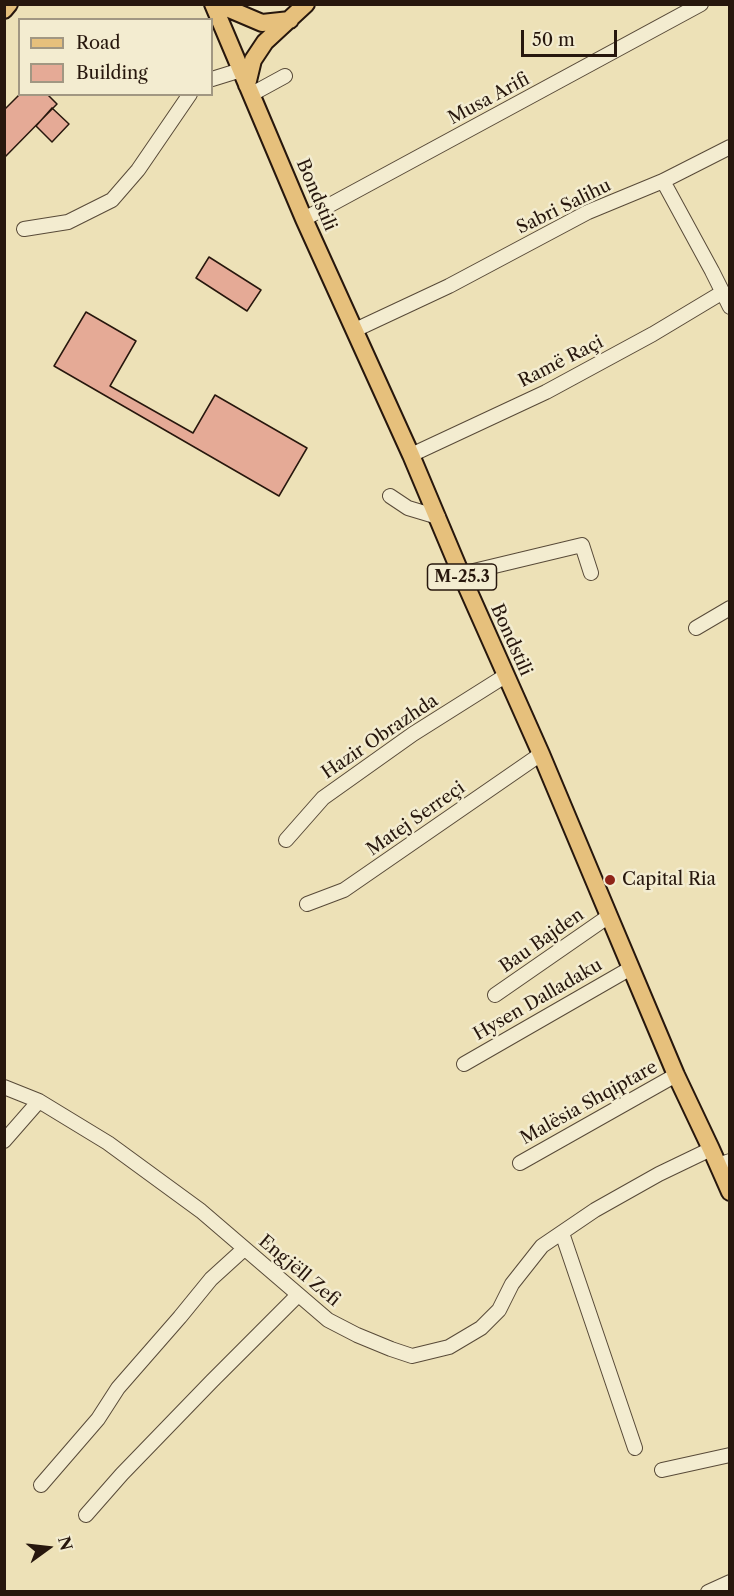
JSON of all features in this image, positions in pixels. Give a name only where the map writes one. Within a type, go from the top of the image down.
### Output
[{"type":"main road","points":[[4,10],[9,4]]},
{"type":"main road","name":"Bondstili","points":[[213,4],[304,219],[438,517],[676,1075],[719,1158],[729,1192]]},
{"type":"main road","points":[[225,4],[229,9],[262,23],[290,20]]},
{"type":"main road","points":[[247,83],[253,60],[265,42],[306,4]]},
{"type":"street","name":"Musa Arifi","points":[[304,219],[677,11],[701,4]]},
{"type":"street","points":[[213,79],[247,83],[285,76]]},
{"type":"street","points":[[24,229],[68,222],[112,201],[138,170],[189,96]]},
{"type":"street","name":"Sabri Salihu","points":[[355,330],[449,286],[588,212],[663,181],[729,147]]},
{"type":"street","points":[[663,181],[729,307]]},
{"type":"street","name":"Ramë Raçi","points":[[411,455],[546,392],[653,334],[723,292]]},
{"type":"street","points":[[390,496],[408,508],[438,517]]},
{"type":"street","points":[[461,574],[582,545],[591,573]]},
{"type":"street","points":[[696,628],[729,608]]},
{"type":"street","name":"Hazir Obrazhda","points":[[286,840],[323,798],[413,734],[505,676]]},
{"type":"street","name":"Matej Serreçi","points":[[307,904],[344,890],[540,754]]},
{"type":"street","name":"Bau Bajden","points":[[495,995],[609,916]]},
{"type":"street","name":"Hysen Dalladaku","points":[[464,1064],[631,968]]},
{"type":"street","name":"Malësia Shqiptare","points":[[520,1163],[676,1075]]},
{"type":"street","name":"Engjëll Zefi","points":[[4,1087],[39,1101],[108,1143],[201,1211],[328,1320],[357,1335],[412,1356],[449,1347],[481,1328],[500,1310],[512,1284],[542,1246],[595,1210],[659,1174],[719,1158]]},
{"type":"street","points":[[4,1141],[39,1101]]},
{"type":"street","points":[[562,1233],[635,1449]]},
{"type":"street","points":[[41,1485],[98,1419],[118,1388],[211,1279],[244,1249]]},
{"type":"street","points":[[86,1515],[122,1474],[298,1295]]},
{"type":"street","points":[[662,1470],[729,1455]]},
{"type":"street","points":[[708,1592],[729,1582]]},
{"type":"building","points":[[18,96],[49,96],[57,104],[4,158],[4,110]]},
{"type":"building","points":[[52,108],[69,124],[52,142],[36,126]]},
{"type":"building","points":[[209,257],[261,290],[247,311],[196,278]]},
{"type":"building","points":[[86,312],[136,341],[110,386],[193,433],[215,395],[307,448],[279,496],[54,366]]},
{"type":"place","name":"Capital Ria","points":[[610,880]]}]
